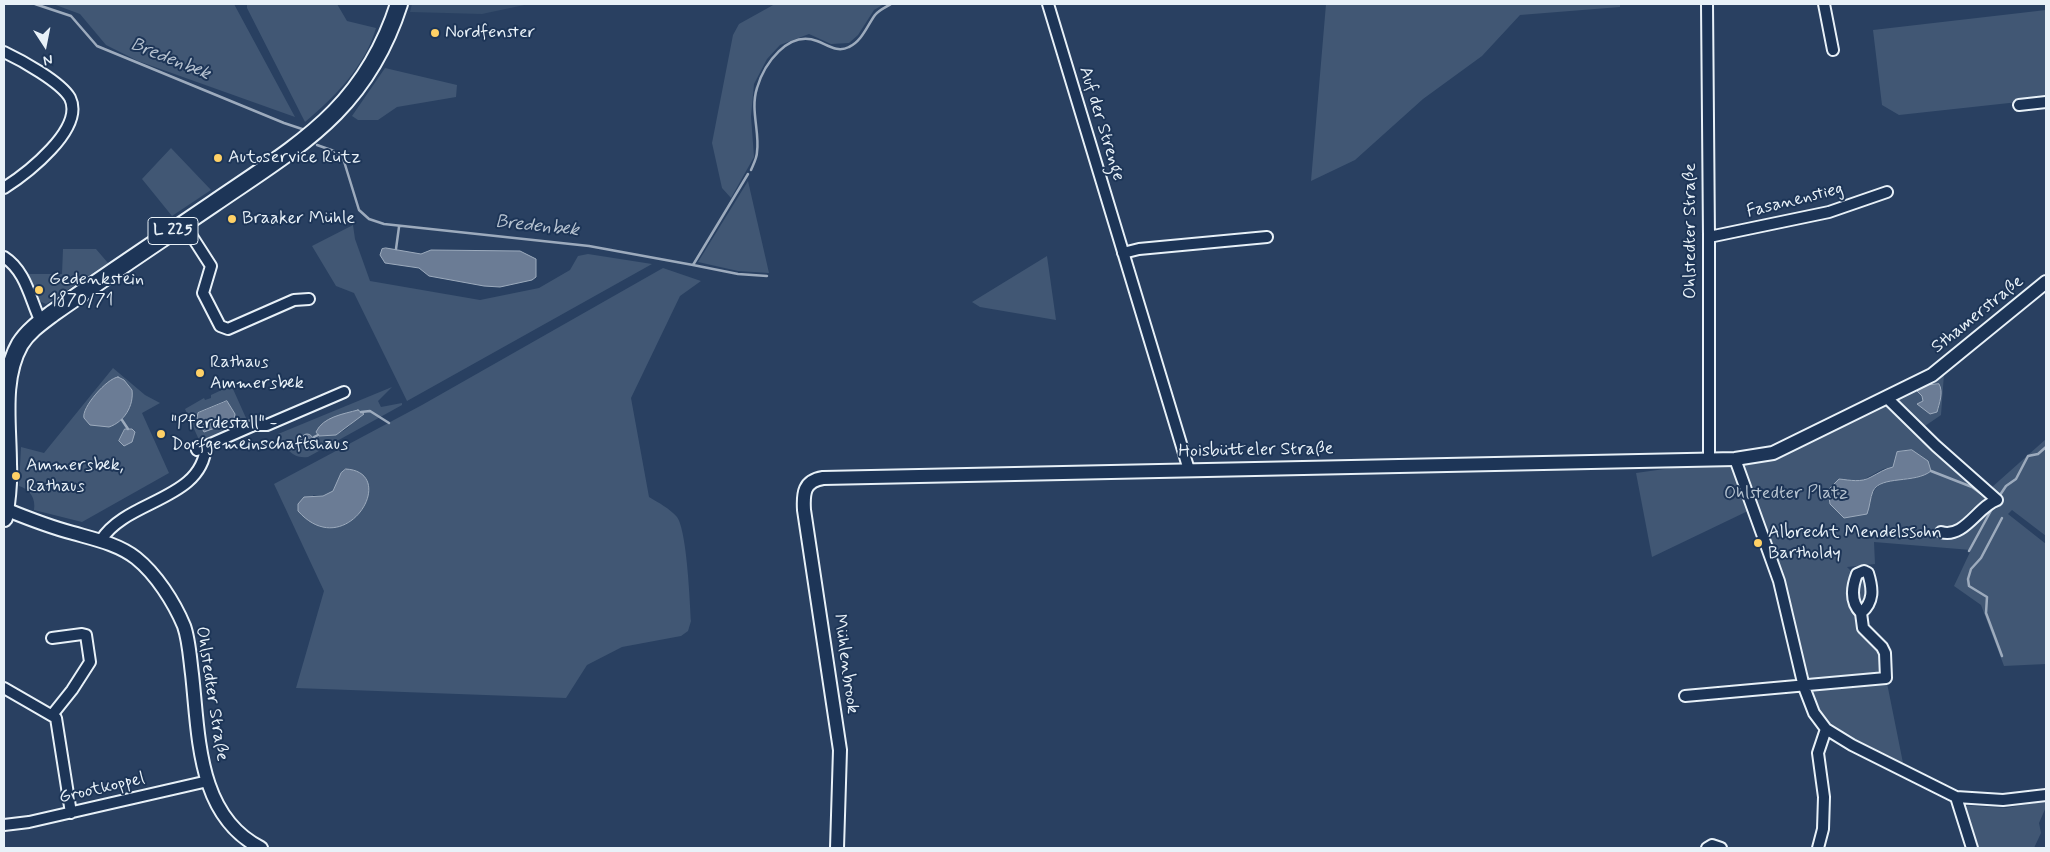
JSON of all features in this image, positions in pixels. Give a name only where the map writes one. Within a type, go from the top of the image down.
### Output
[{"type":"main road","name":"L 225","points":[[4,512],[8,476],[6,376],[20,343],[41,322],[310,137],[343,105],[370,69],[386,39],[399,4]]},
{"type":"street","name":"Auf der Strenge","points":[[1048,4],[1189,470]]},
{"type":"street","name":"Ohlstedter Straße","points":[[1707,4],[1709,459]]},
{"type":"street","points":[[1824,4],[1833,50]]},
{"type":"street","points":[[4,52],[32,66],[65,91],[72,109],[69,126],[56,142],[36,164],[4,188]]},
{"type":"street","points":[[2020,105],[2046,102]]},
{"type":"street","name":"Fasanenstieg","points":[[1709,237],[1829,212],[1887,192]]},
{"type":"street","points":[[184,224],[211,266],[203,293],[220,326],[228,329],[294,300],[309,299]]},
{"type":"street","points":[[1123,253],[1139,249],[1267,237]]},
{"type":"street","points":[[4,257],[17,267],[23,276],[41,322]]},
{"type":"street","name":"Sthamerstraße","points":[[1887,398],[1932,375],[2046,282]]},
{"type":"street","points":[[101,540],[116,522],[186,485],[205,457],[202,448],[254,425],[267,424],[344,392]]},
{"type":"street","points":[[1709,459],[1735,459],[1773,452],[1887,398],[1936,446],[1997,500],[1987,503],[1956,531],[1947,534],[1941,532]]},
{"type":"street","name":"Hoisbütteler Straße","points":[[806,486],[812,481],[823,478],[1709,459]]},
{"type":"street","points":[[1735,459],[1779,581],[1804,686],[1814,713],[1826,729],[1905,773],[1956,797],[2003,800],[2046,795]]},
{"type":"street","name":"Mühlenbrook","points":[[806,486],[804,510],[840,750],[837,848]]},
{"type":"street","name":"Ohlstedter Straße","points":[[4,512],[101,540],[135,557],[146,567],[163,589],[184,627],[208,781],[214,800],[230,826],[249,842],[261,848]]},
{"type":"street","points":[[1685,696],[1886,678],[1885,653],[1882,647],[1863,628],[1861,613]]},
{"type":"street","points":[[52,638],[86,635],[90,662],[72,690],[52,715]]},
{"type":"street","points":[[4,688],[52,715],[58,724],[71,813]]},
{"type":"street","points":[[1818,848],[1823,829],[1824,797],[1818,752],[1826,729]]},
{"type":"street","name":"Grootkoppel","points":[[4,825],[71,813],[208,781]]},
{"type":"street","points":[[1956,797],[1972,848]]},
{"type":"street","points":[[1708,848],[1715,845],[1721,848]]},
{"type":"shaded area","points":[[412,4],[529,4],[482,14],[410,12]]},
{"type":"shaded area","points":[[386,248],[421,254],[431,250],[520,251],[536,259],[536,277],[532,280],[500,287],[429,276],[419,268],[385,263],[380,255],[382,249]]},
{"type":"shaded area","points":[[118,377],[124,380],[132,390],[130,407],[127,413],[109,427],[90,425],[84,418],[86,408],[108,382]]},
{"type":"shaded area","points":[[1939,384],[1941,394],[1937,412],[1930,414],[1917,404],[1923,401],[1922,396],[1917,391],[1929,385]]},
{"type":"shaded area","points":[[227,401],[235,414],[234,421],[204,432],[197,418],[198,413]]},
{"type":"shaded area","points":[[358,410],[364,414],[336,435],[319,436],[316,432],[328,420]]},
{"type":"shaded area","points":[[125,429],[132,429],[135,432],[132,442],[124,446],[119,441]]},
{"type":"shaded area","points":[[305,434],[309,434],[313,440],[309,446],[305,446],[301,442],[301,438]]},
{"type":"shaded area","points":[[1912,450],[1928,461],[1931,471],[1924,475],[1891,481],[1877,486],[1873,491],[1867,514],[1844,518],[1830,504],[1828,490],[1839,479],[1855,481],[1867,479],[1893,467],[1897,452]]},
{"type":"shaded area","points":[[346,469],[362,474],[368,484],[368,498],[361,511],[349,522],[333,528],[316,525],[298,511],[298,504],[304,497],[323,496],[333,491],[341,473]]},
{"type":"green space","points":[[53,4],[234,4],[295,117],[138,61],[106,45],[80,14]]},
{"type":"green space","points":[[247,4],[337,4],[347,21],[376,28],[357,68],[348,80],[305,122],[247,8]]},
{"type":"green space","points":[[775,4],[884,4],[874,10],[858,35],[849,43],[831,44],[809,34],[780,45],[767,59],[754,84],[751,116],[754,157],[731,198],[722,188],[712,143],[733,35],[739,24]]},
{"type":"green space","points":[[1326,4],[1620,4],[1620,7],[1520,15],[1482,56],[1423,99],[1355,160],[1311,181]]},
{"type":"green space","points":[[2046,10],[2046,99],[1899,115],[1882,105],[1873,30]]},
{"type":"green space","points":[[385,68],[457,85],[456,97],[397,107],[378,120],[358,120],[352,116]]},
{"type":"green space","points":[[171,148],[211,190],[172,216],[142,179]]},
{"type":"green space","points":[[748,181],[769,273],[738,271],[698,262]]},
{"type":"green space","points":[[353,225],[355,239],[370,281],[480,300],[539,288],[570,270],[578,256],[588,254],[652,264],[407,401],[354,293],[336,286],[312,246]]},
{"type":"green space","points":[[63,249],[96,249],[108,263],[46,304],[37,300],[27,274],[62,274]]},
{"type":"green space","points":[[1047,256],[1056,320],[980,307],[972,302]]},
{"type":"green space","points":[[663,268],[701,281],[680,296],[631,398],[649,497],[677,517],[683,536],[686,551],[691,621],[688,631],[681,636],[622,647],[587,665],[566,698],[296,688],[324,591],[274,484],[422,405]],"holes":[[[341,473],[342,524],[333,528],[320,527],[313,495],[323,496],[333,491]]]},
{"type":"green space","points":[[113,368],[145,395],[160,403],[142,413],[169,473],[82,522],[34,510],[34,502],[31,495],[26,489],[19,486],[21,447],[44,453]]},
{"type":"green space","name":"Ohlstedter Platz","points":[[1944,374],[1941,415],[1925,426],[1991,488],[2046,439],[2046,536],[2012,510],[2008,514],[2046,544],[2046,664],[2004,666],[1981,605],[1954,586],[1971,550],[1874,542],[1875,564],[1847,567],[1856,576],[1859,572],[1870,580],[1861,623],[1882,647],[1886,678],[1905,773],[1852,745],[1814,713],[1779,581],[1752,509],[1652,557],[1636,473],[1735,459],[1776,458]],"holes":[[[1941,387],[1937,412],[1923,401],[1922,396]],[[1893,467],[1914,479],[1888,481],[1877,487],[1871,498],[1839,479],[1861,481],[1883,469]]]},
{"type":"green space","points":[[228,387],[233,389],[246,418],[245,425],[200,442],[185,409],[204,398],[205,400],[211,398],[211,395]],"holes":[[[227,401],[235,414],[198,413]]]},
{"type":"green space","points":[[392,387],[378,401],[381,407],[402,403],[402,405],[308,457],[298,456],[290,452],[277,437],[278,434]],"holes":[[[358,410],[352,423],[339,433],[319,436],[316,432],[335,417]]]},
{"type":"green space","points":[[2046,801],[2046,807],[2039,823],[2041,833],[2034,848],[1972,848],[1958,805],[2006,808]]},
{"type":"waterway","name":"Bredenbek","points":[[35,4],[71,16],[97,46],[305,130]]},
{"type":"waterway","name":"Bredenbek","points":[[751,170],[758,144],[755,96],[760,79],[771,60],[779,51],[796,40],[817,41],[837,49],[845,49],[861,37],[877,13],[891,4]]},
{"type":"waterway","name":"Bredenbek","points":[[317,145],[334,151],[343,158],[359,210],[369,219],[384,224],[589,246],[693,265],[748,174]]},
{"type":"waterway","points":[[396,249],[399,227]]},
{"type":"waterway","points":[[693,265],[738,274],[767,276]]},
{"type":"waterway","points":[[361,412],[370,411],[389,423]]},
{"type":"waterway","points":[[122,420],[128,429]]},
{"type":"waterway","points":[[314,437],[318,435]]},
{"type":"waterway","points":[[2000,495],[2006,486],[2016,479],[2028,456],[2038,454],[2046,447]]},
{"type":"waterway","points":[[1931,471],[1972,487],[1987,498]]},
{"type":"waterway","points":[[1969,551],[1994,505]]},
{"type":"waterway","points":[[2002,518],[1981,558],[1971,569],[1968,579],[1969,586],[1987,597],[1986,613],[2002,656]]},
{"type":"place","name":"Nordfenster","points":[[435,33]]},
{"type":"place","name":"Autoservice Rütz","points":[[218,158]]},
{"type":"place","name":"Braaker Mühle","points":[[232,219]]},
{"type":"place","name":"Gedenkstein 1870/71","points":[[39,290]]},
{"type":"place","name":"Rathaus Ammersbek","points":[[200,373]]},
{"type":"place","name":"\"Pferdestall\" - Dorfgemeinschaftshaus","points":[[161,434]]},
{"type":"place","name":"Ammersbek, Rathaus","points":[[16,476]]},
{"type":"place","name":"Albrecht Mendelssohn Bartholdy","points":[[1758,543]]}]
